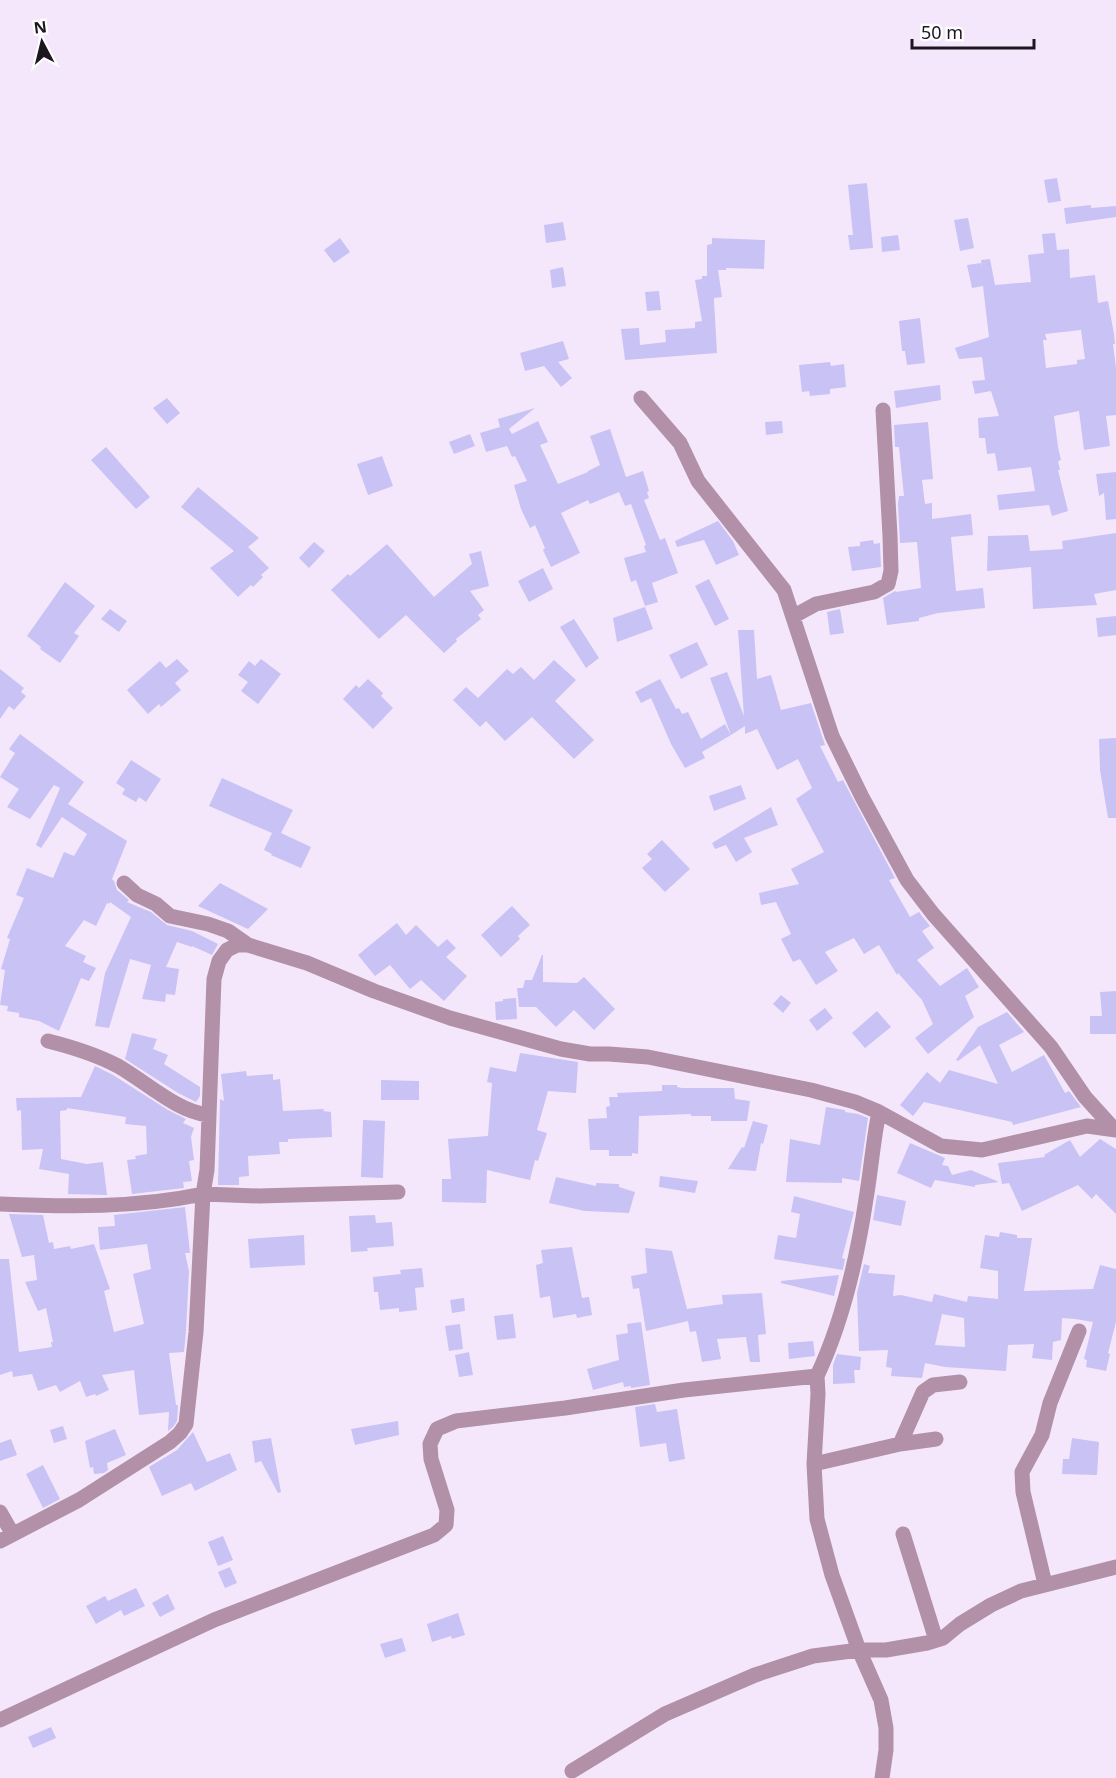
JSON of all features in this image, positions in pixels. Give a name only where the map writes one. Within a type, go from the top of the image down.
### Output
[{"type":"street","points":[[641,398],[680,443],[698,481],[784,590],[814,684],[840,753],[907,880],[933,914],[1051,1047],[1085,1097],[1115,1130]]},
{"type":"street","points":[[794,616],[816,604],[874,592],[888,584],[891,571],[890,536],[883,410]]},
{"type":"street","points":[[124,883],[137,895],[156,904],[170,916],[228,931],[248,945]]},
{"type":"street","points":[[0,1512],[6,1537],[80,1500],[170,1442],[186,1424],[196,1332],[203,1194],[207,1170],[214,979],[219,961],[227,950],[237,945],[248,945],[307,963],[374,991],[450,1018],[561,1049],[590,1054],[648,1057],[811,1090],[855,1102],[879,1112],[941,1146],[982,1150],[1087,1126],[1115,1130]]},
{"type":"street","points":[[48,1041],[83,1050],[116,1065],[194,1113],[208,1114]]},
{"type":"street","points":[[879,1112],[867,1198],[852,1274],[828,1351],[817,1376],[814,1464],[818,1519],[832,1575],[859,1650],[881,1700],[886,1750],[882,1778]]},
{"type":"street","points":[[0,1204],[116,1204],[174,1200],[203,1194],[259,1196],[398,1192]]},
{"type":"street","points":[[1045,1584],[1023,1492],[1022,1472],[1042,1435],[1050,1403],[1079,1332]]},
{"type":"street","points":[[0,1720],[214,1620],[434,1535],[446,1525],[447,1510],[431,1459],[430,1444],[437,1429],[456,1421],[566,1408],[684,1390],[817,1376]]},
{"type":"street","points":[[900,1444],[923,1392],[933,1385],[960,1382]]},
{"type":"street","points":[[814,1464],[900,1444],[936,1440]]},
{"type":"street","points":[[903,1534],[936,1640]]},
{"type":"street","points":[[572,1771],[664,1714],[755,1675],[813,1656],[859,1650],[907,1648],[943,1638],[960,1624],[991,1605],[1021,1591],[1116,1567]]},
{"type":"building","points":[[1057,178],[1061,201],[1048,203],[1044,180]]},
{"type":"building","points":[[867,183],[873,248],[850,250],[848,235],[853,235],[848,185]]},
{"type":"building","points":[[1091,205],[1091,208],[1116,206],[1116,217],[1066,224],[1064,208]]},
{"type":"building","points":[[968,218],[974,248],[960,251],[954,220]]},
{"type":"building","points":[[563,222],[566,240],[546,243],[544,225]]},
{"type":"building","points":[[1055,233],[1057,250],[1069,249],[1070,278],[1095,275],[1098,303],[1108,301],[1114,334],[1116,368],[1116,415],[1106,416],[1110,446],[1084,450],[1079,411],[1054,416],[1061,460],[1058,461],[1060,470],[1058,470],[1068,511],[1052,516],[1049,505],[999,510],[997,495],[1035,491],[1031,467],[998,471],[995,453],[987,454],[985,438],[979,438],[978,418],[999,416],[991,391],[975,394],[972,381],[985,380],[982,357],[959,359],[955,348],[989,337],[983,286],[972,288],[967,265],[981,263],[982,268],[981,260],[990,259],[995,285],[1031,282],[1028,255],[1044,253],[1042,234]],"holes":[[[1081,330],[1085,359],[1077,360],[1077,364],[1046,368],[1043,340],[1047,340],[1045,334]]]},
{"type":"building","points":[[898,235],[900,250],[882,252],[881,237]]},
{"type":"building","points":[[340,238],[350,252],[334,263],[324,250]]},
{"type":"building","points":[[712,238],[765,240],[764,269],[726,268],[726,270],[718,270],[722,297],[714,298],[717,353],[625,360],[621,329],[639,328],[640,345],[666,342],[665,330],[695,328],[695,322],[702,321],[695,280],[707,276],[707,245],[712,244]]},
{"type":"building","points":[[563,267],[566,286],[552,288],[550,270]]},
{"type":"building","points":[[659,291],[661,310],[647,311],[645,292]]},
{"type":"building","points":[[920,318],[925,363],[907,365],[905,351],[902,351],[899,321]]},
{"type":"building","points":[[563,341],[569,359],[558,362],[572,378],[561,387],[544,366],[525,371],[520,353]]},
{"type":"building","points":[[830,362],[831,366],[844,364],[846,387],[830,389],[830,394],[810,396],[809,391],[802,392],[799,365]]},
{"type":"building","points":[[940,385],[941,400],[896,408],[894,391]]},
{"type":"building","points":[[167,398],[180,413],[167,424],[153,408]]},
{"type":"building","points":[[535,408],[509,429],[512,434],[538,421],[548,442],[540,445],[558,484],[600,465],[590,436],[610,429],[626,477],[643,471],[649,491],[647,492],[649,498],[644,500],[660,540],[665,538],[678,573],[652,583],[658,602],[645,606],[636,580],[631,582],[624,558],[646,552],[644,546],[646,545],[631,504],[625,506],[619,492],[590,504],[588,500],[561,513],[580,553],[551,567],[535,525],[530,528],[521,509],[514,485],[527,481],[515,456],[512,457],[507,446],[486,452],[480,433],[500,427],[498,419]]},
{"type":"building","points":[[782,421],[783,433],[766,435],[765,422]]},
{"type":"building","points":[[928,422],[933,479],[922,480],[925,504],[932,503],[932,519],[971,514],[973,535],[951,537],[956,591],[983,588],[985,608],[938,613],[919,618],[919,621],[887,625],[883,598],[895,591],[921,588],[917,542],[900,543],[898,504],[899,496],[904,496],[899,447],[895,447],[894,425]]},
{"type":"building","points":[[470,434],[475,446],[454,454],[449,442]]},
{"type":"building","points":[[106,447],[150,497],[136,509],[91,460]]},
{"type":"building","points":[[382,456],[393,486],[368,495],[357,464]]},
{"type":"building","points":[[1116,472],[1116,519],[1106,520],[1104,493],[1099,496],[1096,474]]},
{"type":"building","points":[[198,487],[259,538],[248,547],[269,568],[253,587],[251,585],[238,597],[210,568],[234,551],[181,507]]},
{"type":"building","points":[[718,521],[733,541],[739,555],[716,565],[704,540],[677,547],[675,541]]},
{"type":"building","points":[[1116,533],[1116,590],[1094,594],[1097,605],[1033,609],[1031,567],[987,571],[988,536],[1028,535],[1030,551],[1063,549],[1062,541]]},
{"type":"building","points":[[873,540],[874,544],[880,543],[881,567],[852,571],[848,547],[860,546],[860,542]]},
{"type":"building","points":[[314,542],[325,551],[309,568],[299,558]]},
{"type":"building","points":[[387,544],[434,597],[472,564],[469,554],[481,551],[489,586],[470,591],[484,610],[478,615],[481,619],[456,639],[457,641],[444,653],[406,615],[379,639],[331,590]]},
{"type":"building","points":[[543,568],[553,589],[529,602],[518,581]]},
{"type":"building","points":[[709,579],[729,619],[715,626],[695,586]]},
{"type":"building","points":[[65,582],[95,606],[74,633],[79,636],[60,663],[40,649],[41,647],[27,636]]},
{"type":"building","points":[[645,607],[653,629],[617,642],[613,618]]},
{"type":"building","points":[[110,609],[127,621],[119,632],[101,619]]},
{"type":"building","points":[[840,609],[844,633],[830,635],[827,612]]},
{"type":"building","points":[[1116,616],[1116,635],[1098,637],[1096,618]]},
{"type":"building","points":[[574,619],[599,658],[586,668],[560,627]]},
{"type":"building","points":[[738,630],[754,630],[757,679],[771,675],[781,710],[811,703],[825,745],[820,746],[838,782],[843,780],[895,878],[889,880],[910,917],[919,912],[930,926],[922,931],[934,948],[917,960],[940,986],[967,968],[979,987],[965,996],[974,1017],[928,1054],[915,1038],[933,1024],[922,1000],[898,973],[897,975],[879,945],[864,954],[854,938],[825,952],[838,971],[816,985],[800,959],[793,962],[781,939],[791,934],[776,902],[761,905],[759,893],[799,884],[791,869],[824,852],[796,799],[812,788],[798,759],[777,770],[757,729],[745,734],[745,726],[731,735],[710,678],[727,672],[744,716]]},
{"type":"building","points":[[697,642],[708,665],[681,679],[669,655]]},
{"type":"building","points":[[177,659],[189,671],[175,683],[181,690],[161,707],[159,704],[148,714],[127,690],[160,661],[166,668]]},
{"type":"building","points":[[261,659],[281,674],[258,704],[241,691],[248,682],[238,675],[249,661],[255,666]]},
{"type":"building","points":[[554,660],[576,680],[555,701],[594,740],[574,759],[532,717],[505,741],[486,721],[480,727],[453,700],[466,687],[478,698],[507,669],[513,674],[521,667],[534,680]]},
{"type":"building","points":[[0,669],[24,688],[21,692],[26,696],[14,710],[9,706],[0,719]]},
{"type":"building","points":[[368,679],[383,693],[381,696],[393,708],[373,729],[343,699],[356,685],[359,688]]},
{"type":"building","points":[[660,679],[676,709],[679,708],[682,714],[688,712],[701,739],[725,724],[731,735],[702,752],[705,758],[685,768],[671,744],[651,698],[641,703],[635,692]]},
{"type":"building","points":[[20,734],[84,782],[68,804],[127,841],[112,879],[117,890],[129,900],[127,902],[151,912],[167,925],[192,931],[218,944],[212,955],[177,942],[166,967],[179,969],[175,995],[166,994],[165,1002],[142,999],[151,965],[130,959],[109,1028],[95,1026],[105,973],[131,917],[110,902],[107,903],[96,926],[84,920],[65,946],[86,956],[83,962],[96,968],[89,981],[81,978],[59,1031],[39,1021],[19,1017],[19,1013],[7,1011],[8,1006],[0,1005],[5,970],[1,969],[10,939],[7,938],[24,898],[16,895],[27,868],[53,878],[64,852],[74,856],[87,834],[62,817],[41,848],[36,845],[60,788],[54,785],[30,819],[7,807],[19,789],[0,777],[15,753],[9,749]]},
{"type":"building","points":[[1116,738],[1116,818],[1108,818],[1100,770],[1099,739]]},
{"type":"building","points":[[131,760],[161,779],[146,802],[139,797],[136,802],[122,794],[125,789],[116,783]]},
{"type":"building","points":[[222,778],[293,810],[281,833],[311,847],[301,868],[264,850],[272,833],[209,806]]},
{"type":"building","points":[[741,785],[746,799],[714,811],[709,796]]},
{"type":"building","points":[[771,807],[778,825],[744,838],[752,852],[736,862],[726,845],[715,849],[712,843]]},
{"type":"building","points":[[662,840],[690,869],[665,892],[642,868],[652,859],[647,854]]},
{"type":"building","points":[[220,883],[268,909],[248,929],[198,906]]},
{"type":"building","points":[[512,906],[530,925],[518,936],[520,939],[501,957],[481,935]]},
{"type":"building","points":[[397,923],[406,935],[416,925],[438,947],[447,939],[456,948],[446,957],[467,976],[444,1001],[421,980],[410,989],[390,965],[375,976],[358,955]]},
{"type":"building","points":[[542,955],[543,982],[577,983],[584,977],[615,1009],[594,1030],[574,1010],[556,1027],[536,1007],[519,1007],[517,988],[523,988],[525,980],[532,980]]},
{"type":"building","points":[[1116,991],[1116,1034],[1090,1034],[1090,1016],[1102,1016],[1100,992]]},
{"type":"building","points":[[781,995],[791,1003],[783,1013],[773,1004]]},
{"type":"building","points":[[516,998],[517,1019],[496,1020],[495,1002]]},
{"type":"building","points":[[825,1008],[833,1018],[817,1031],[809,1020]]},
{"type":"building","points":[[877,1011],[891,1027],[865,1048],[852,1033]]},
{"type":"building","points":[[1007,1012],[1024,1032],[999,1045],[1012,1072],[1044,1055],[1065,1093],[1069,1091],[1081,1107],[1013,1125],[1012,1122],[924,1102],[913,1116],[900,1105],[927,1072],[940,1083],[949,1070],[998,1084],[980,1045],[958,1061],[956,1060],[978,1027]]},
{"type":"building","points":[[132,1033],[157,1039],[153,1049],[168,1055],[164,1064],[200,1087],[200,1096],[196,1102],[125,1059]]},
{"type":"building","points":[[520,1053],[578,1062],[576,1093],[548,1091],[537,1130],[547,1133],[538,1161],[535,1160],[530,1180],[487,1170],[486,1203],[442,1202],[442,1179],[451,1179],[448,1139],[488,1136],[492,1083],[487,1082],[490,1067],[516,1072]]},
{"type":"building","points":[[95,1066],[186,1119],[183,1123],[194,1128],[191,1137],[194,1160],[189,1161],[192,1181],[183,1182],[184,1188],[132,1194],[127,1160],[147,1154],[146,1126],[125,1124],[126,1117],[67,1108],[67,1110],[60,1111],[61,1159],[87,1164],[103,1162],[107,1195],[68,1194],[69,1174],[39,1169],[43,1149],[22,1150],[21,1110],[17,1111],[16,1098],[81,1097]]},
{"type":"building","points":[[246,1071],[247,1076],[273,1074],[273,1080],[280,1079],[283,1111],[324,1109],[323,1111],[331,1112],[332,1137],[288,1139],[288,1142],[279,1142],[280,1154],[248,1156],[249,1176],[239,1177],[239,1185],[218,1185],[220,1099],[224,1101],[221,1074]]},
{"type":"building","points":[[381,1080],[419,1081],[419,1100],[381,1100]]},
{"type":"building","points":[[662,1085],[677,1085],[682,1088],[734,1088],[735,1099],[750,1101],[747,1121],[711,1121],[711,1116],[691,1116],[691,1114],[639,1116],[638,1154],[609,1156],[609,1150],[590,1150],[588,1119],[607,1118],[606,1107],[610,1106],[609,1097],[618,1097],[617,1093],[662,1091]]},
{"type":"building","points":[[826,1107],[845,1110],[845,1112],[868,1118],[859,1181],[842,1178],[842,1183],[786,1182],[790,1139],[820,1145]]},
{"type":"building","points":[[363,1120],[385,1121],[383,1178],[361,1177]]},
{"type":"building","points":[[753,1121],[768,1125],[763,1144],[761,1143],[756,1171],[728,1169],[742,1147],[744,1148]]},
{"type":"building","points":[[1100,1139],[1116,1149],[1116,1214],[1096,1194],[1092,1199],[1078,1185],[1022,1211],[1009,1183],[1002,1184],[998,1163],[1045,1157],[1044,1155],[1070,1140],[1080,1157]]},
{"type":"building","points":[[910,1143],[945,1158],[942,1165],[948,1166],[952,1175],[971,1170],[999,1182],[975,1185],[975,1187],[935,1180],[931,1188],[897,1173]]},
{"type":"building","points":[[660,1176],[698,1181],[695,1193],[659,1187]]},
{"type":"building","points":[[556,1177],[596,1186],[596,1183],[619,1184],[619,1187],[635,1192],[629,1213],[585,1211],[549,1203]]},
{"type":"building","points":[[877,1195],[906,1201],[901,1226],[873,1220]]},
{"type":"building","points":[[794,1196],[854,1212],[842,1258],[845,1259],[843,1270],[774,1259],[778,1235],[796,1238],[800,1214],[791,1212]]},
{"type":"building","points":[[185,1207],[190,1253],[185,1253],[189,1271],[184,1352],[169,1353],[176,1405],[178,1405],[177,1421],[173,1427],[168,1431],[169,1412],[139,1415],[134,1370],[102,1375],[109,1390],[96,1396],[95,1394],[86,1397],[80,1381],[60,1392],[56,1385],[38,1391],[32,1374],[13,1377],[12,1371],[0,1375],[0,1259],[9,1259],[19,1352],[52,1347],[51,1342],[53,1342],[46,1308],[38,1311],[25,1282],[37,1280],[34,1255],[22,1257],[9,1214],[43,1215],[49,1243],[53,1242],[54,1249],[70,1246],[71,1249],[94,1244],[110,1289],[104,1291],[114,1332],[144,1324],[133,1274],[151,1269],[147,1244],[100,1250],[98,1227],[115,1226],[114,1215]]},
{"type":"building","points":[[375,1215],[376,1223],[392,1222],[394,1246],[351,1252],[349,1216]]},
{"type":"building","points":[[1000,1232],[1017,1235],[1017,1238],[1032,1238],[1024,1291],[1093,1289],[1100,1265],[1116,1269],[1116,1322],[1106,1371],[1086,1367],[1087,1360],[1084,1359],[1093,1322],[1075,1319],[1062,1318],[1061,1340],[1053,1342],[1052,1360],[1032,1358],[1034,1344],[1008,1345],[1006,1371],[945,1367],[925,1363],[922,1378],[891,1376],[892,1368],[886,1367],[888,1350],[859,1351],[857,1293],[864,1264],[870,1266],[868,1273],[895,1275],[893,1296],[901,1295],[932,1302],[934,1294],[967,1302],[968,1296],[998,1299],[998,1271],[980,1268],[985,1235],[999,1237]],"holes":[[[942,1314],[964,1318],[965,1347],[935,1345]]]},
{"type":"building","points":[[304,1235],[305,1265],[250,1268],[248,1239]]},
{"type":"building","points":[[572,1247],[582,1298],[589,1297],[592,1315],[577,1318],[576,1314],[553,1318],[550,1296],[540,1298],[536,1265],[543,1263],[541,1250]]},
{"type":"building","points":[[645,1248],[672,1251],[687,1309],[723,1304],[722,1295],[762,1293],[766,1334],[758,1335],[760,1362],[750,1362],[746,1337],[717,1339],[721,1359],[702,1362],[696,1331],[690,1332],[688,1321],[646,1331],[639,1288],[633,1289],[631,1276],[647,1273]]},
{"type":"building","points":[[422,1268],[424,1287],[415,1288],[417,1310],[399,1312],[399,1308],[380,1310],[378,1292],[374,1292],[373,1277],[401,1274],[400,1270]]},
{"type":"building","points":[[839,1275],[834,1296],[781,1283],[781,1281]]},
{"type":"building","points":[[464,1298],[465,1311],[452,1313],[450,1300]]},
{"type":"building","points":[[513,1314],[516,1338],[497,1340],[494,1316]]},
{"type":"building","points":[[641,1322],[650,1385],[631,1388],[631,1386],[624,1387],[623,1382],[593,1390],[587,1369],[619,1360],[616,1335],[628,1333],[627,1324]]},
{"type":"building","points":[[460,1324],[463,1349],[449,1351],[445,1326]]},
{"type":"building","points":[[813,1341],[815,1356],[789,1359],[788,1343]]},
{"type":"building","points":[[469,1352],[473,1375],[459,1377],[455,1355]]},
{"type":"building","points":[[837,1354],[861,1357],[860,1370],[854,1370],[855,1383],[833,1384],[833,1365]]},
{"type":"building","points":[[655,1404],[657,1412],[677,1409],[685,1459],[669,1462],[666,1443],[640,1447],[635,1407]]},
{"type":"building","points":[[398,1421],[399,1435],[355,1445],[351,1429]]},
{"type":"building","points":[[63,1426],[67,1439],[54,1443],[50,1430]]},
{"type":"building","points":[[115,1429],[126,1455],[107,1463],[108,1470],[104,1473],[94,1474],[93,1467],[90,1468],[85,1441]]},
{"type":"building","points":[[193,1432],[207,1462],[230,1453],[237,1470],[195,1491],[191,1483],[162,1496],[149,1467],[177,1450]]},
{"type":"building","points":[[271,1438],[281,1492],[278,1493],[261,1461],[255,1463],[252,1441]]},
{"type":"building","points":[[1072,1438],[1099,1442],[1097,1475],[1062,1474],[1063,1459],[1069,1459]]},
{"type":"building","points":[[11,1439],[17,1455],[0,1461],[0,1443]]},
{"type":"building","points":[[43,1465],[60,1499],[43,1508],[26,1474]]},
{"type":"building","points":[[223,1536],[233,1560],[218,1566],[208,1542]]},
{"type":"building","points":[[230,1567],[237,1583],[225,1588],[218,1572]]},
{"type":"building","points":[[136,1588],[145,1606],[124,1616],[121,1610],[96,1624],[86,1606],[105,1596],[108,1601]]},
{"type":"building","points":[[168,1594],[175,1609],[160,1617],[152,1603]]},
{"type":"building","points":[[458,1613],[465,1635],[452,1639],[451,1636],[432,1642],[427,1624]]},
{"type":"building","points":[[402,1638],[406,1651],[385,1658],[380,1644]]},
{"type":"building","points":[[51,1727],[56,1738],[33,1748],[28,1737]]}]
